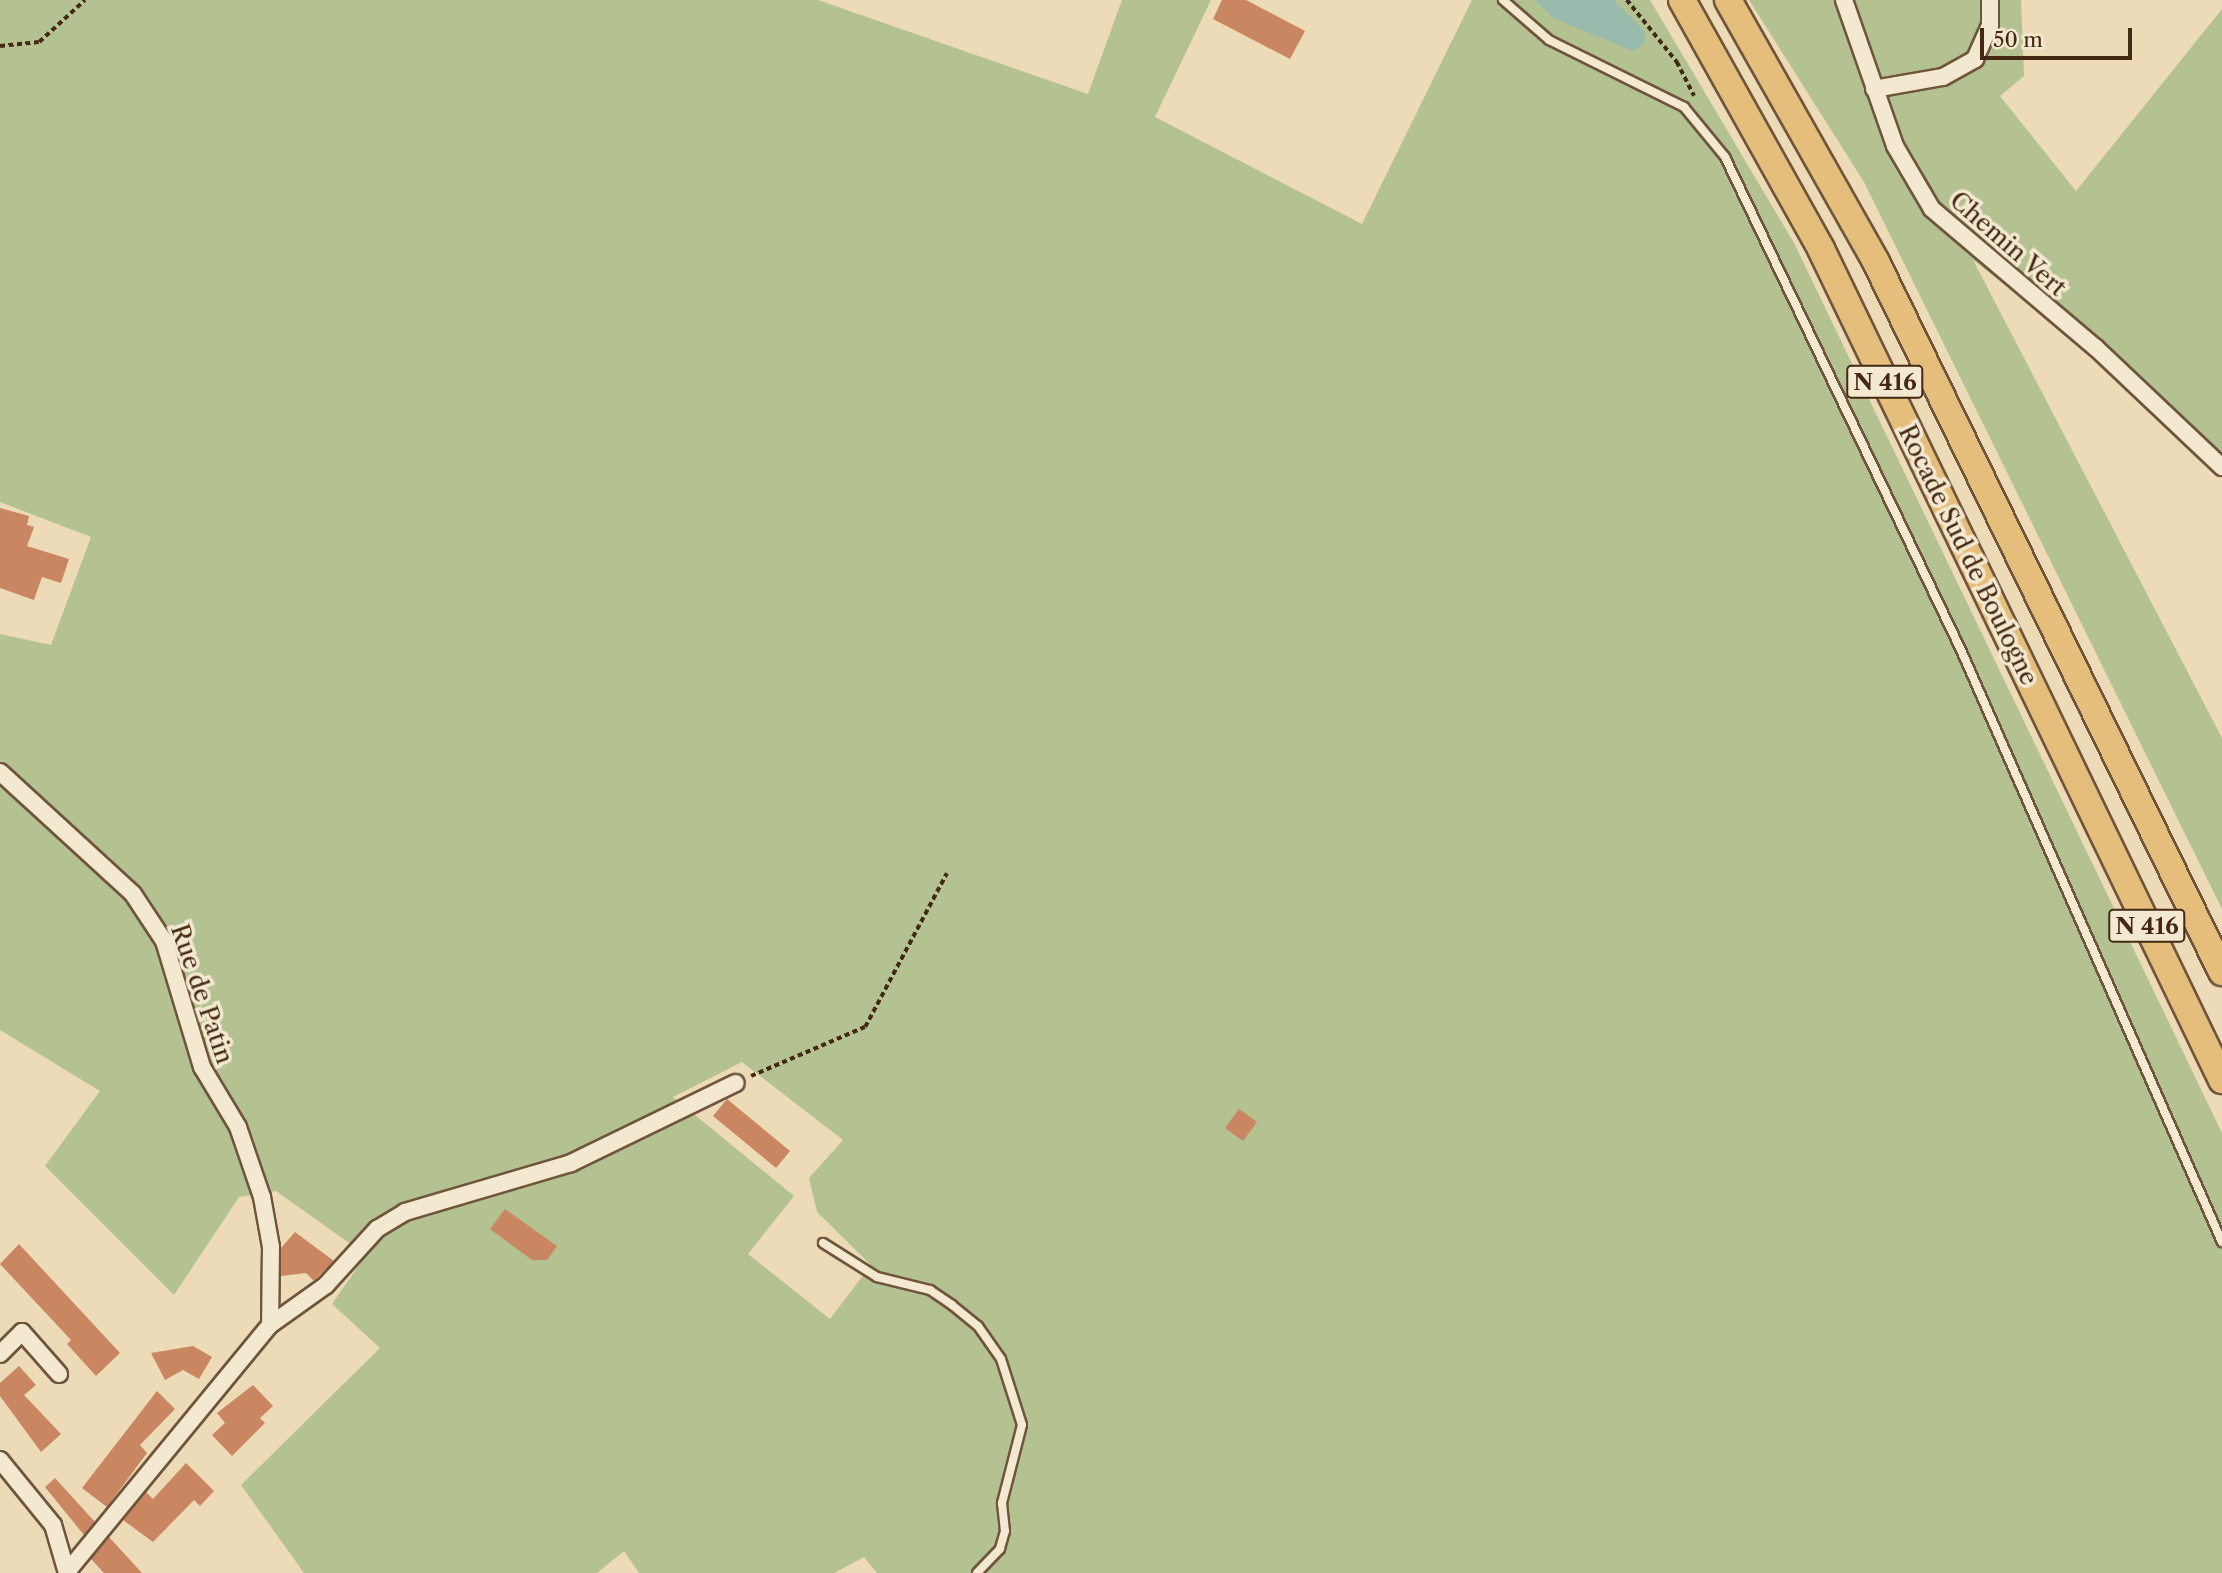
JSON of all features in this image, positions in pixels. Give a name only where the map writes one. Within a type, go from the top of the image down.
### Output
[{"type":"highway","name":"Rocade Sud de Boulogne","points":[[1682,0],[1821,249],[2222,1080]]},
{"type":"highway","name":"Rocade Sud de Boulogne","points":[[1728,0],[1876,262],[2222,972]]},
{"type":"street","name":"Chemin Vert","points":[[1844,0],[1905,169],[1932,209],[2095,347],[2222,467]]},
{"type":"street","points":[[1874,89],[1943,77],[1975,59],[1990,26],[1990,0]]},
{"type":"street","name":"Rue de Patin","points":[[0,772],[133,894],[164,941],[202,1067],[238,1127],[262,1197],[271,1247],[270,1325]]},
{"type":"street","points":[[67,1572],[270,1325],[326,1285],[393,1218],[526,1181],[736,1083]]},
{"type":"street","points":[[0,1354],[22,1332],[59,1374]]},
{"type":"street","points":[[0,1460],[53,1525],[67,1572]]},
{"type":"lane","points":[[1503,0],[1549,40],[1669,96],[1700,122],[1747,196],[1910,540],[2222,1242]]},
{"type":"lane","points":[[823,1243],[877,1278],[930,1290],[953,1305],[978,1326],[1000,1359],[1022,1425],[1002,1503],[1002,1540],[977,1573]]},
{"type":"path","points":[[0,46],[39,42],[85,0]]},
{"type":"path","points":[[1627,0],[1685,73],[1700,122]]},
{"type":"path","points":[[736,1083],[865,1027],[947,873]]},
{"type":"green space","points":[[0,0],[818,0],[1088,94],[1122,0],[1211,0],[1155,117],[1362,224],[1472,0],[1650,0],[1794,243],[2222,1133],[2222,1573],[877,1573],[864,1557],[834,1573],[639,1573],[624,1551],[597,1573],[304,1573],[241,1485],[380,1348],[332,1304],[366,1255],[276,1191],[239,1197],[174,1295],[45,1166],[100,1091],[0,1030],[0,634],[51,645],[91,537],[0,502]],"holes":[[[742,1062],[843,1140],[809,1178],[817,1212],[871,1265],[830,1319],[748,1254],[794,1196],[673,1097]]]},
{"type":"green space","points":[[1749,0],[2021,0],[2024,76],[2000,96],[2076,191],[2222,9],[2222,477],[2087,349],[1973,260],[2222,738],[2222,909],[1864,182]]},
{"type":"shaded area","points":[[1535,0],[1614,0],[1644,31],[1645,43],[1633,51],[1553,18]]},
{"type":"building","points":[[1222,0],[1246,0],[1305,31],[1290,59],[1213,19]]},
{"type":"building","points":[[0,508],[29,516],[27,525],[34,527],[27,546],[69,559],[61,583],[42,577],[34,600],[0,588]]},
{"type":"building","points":[[727,1099],[790,1151],[776,1168],[713,1116]]},
{"type":"building","points":[[1239,1109],[1257,1122],[1243,1141],[1225,1128]]},
{"type":"building","points":[[505,1209],[557,1246],[547,1260],[532,1260],[490,1229]]},
{"type":"building","points":[[295,1232],[334,1261],[314,1281],[306,1273],[281,1276],[281,1248]]},
{"type":"building","points":[[19,1244],[120,1353],[96,1376],[67,1344],[71,1340],[0,1264]]},
{"type":"building","points":[[193,1346],[212,1357],[199,1379],[183,1370],[165,1380],[151,1353]]},
{"type":"building","points":[[19,1366],[36,1385],[24,1395],[61,1434],[41,1452],[0,1396],[0,1383]]},
{"type":"building","points":[[253,1385],[273,1406],[260,1418],[265,1423],[232,1456],[212,1435],[225,1423],[217,1413]]},
{"type":"building","points":[[157,1391],[175,1409],[140,1445],[147,1453],[107,1507],[82,1488]]},
{"type":"building","points":[[186,1463],[214,1491],[200,1506],[194,1500],[153,1542],[123,1520],[146,1492],[153,1499]]},
{"type":"building","points":[[55,1478],[95,1522],[84,1535],[45,1487]]},
{"type":"building","points":[[109,1537],[142,1573],[104,1573],[91,1559]]}]
